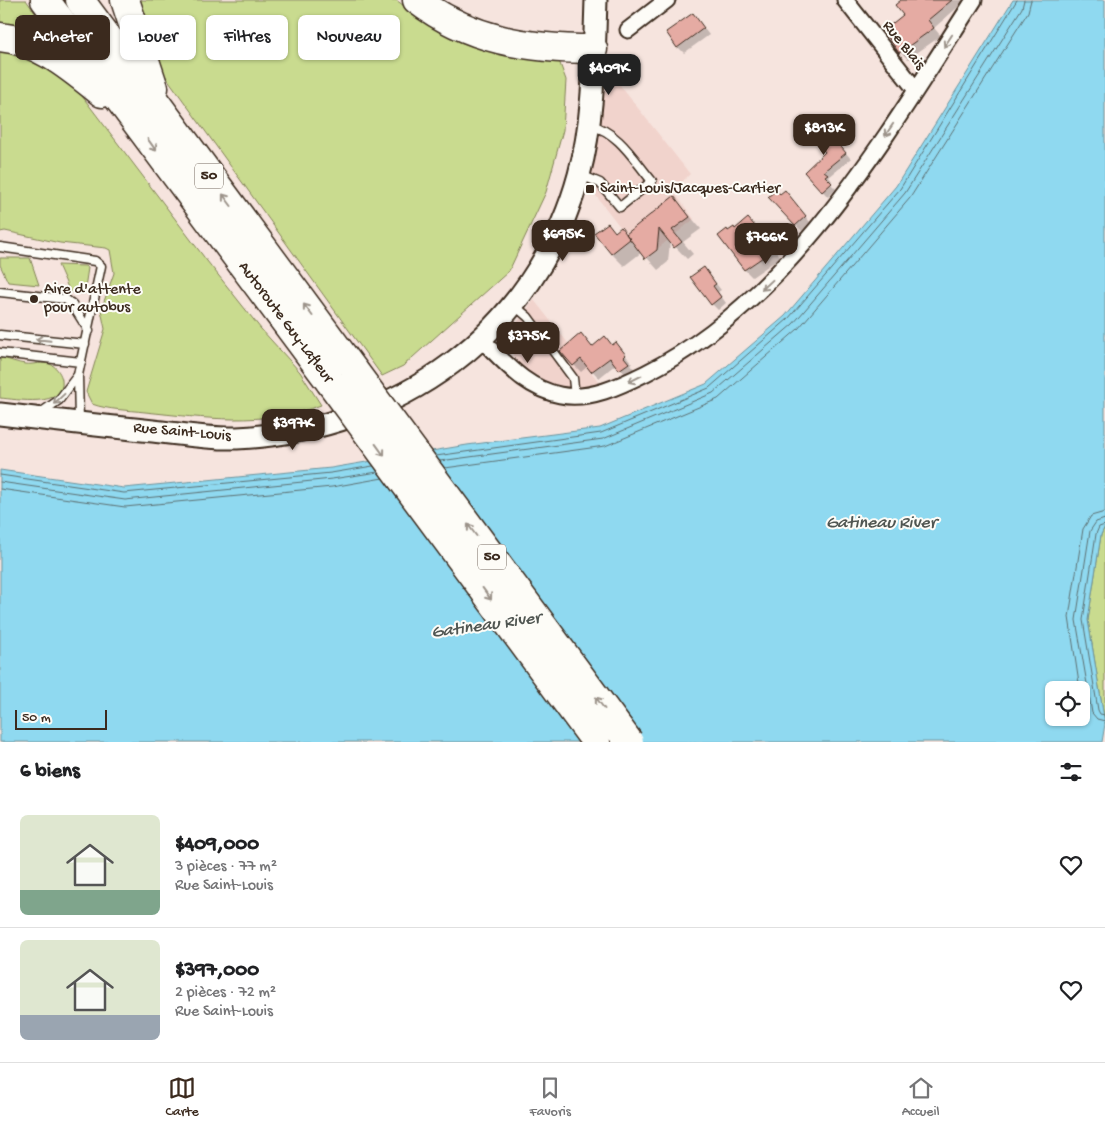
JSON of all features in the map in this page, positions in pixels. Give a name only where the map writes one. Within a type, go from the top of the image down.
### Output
[{"type":"highway","name":"Autoroute Guy-Lafleur","points":[[45,0],[596,742]]},
{"type":"highway","name":"Autoroute Guy-Lafleur","points":[[80,0],[629,742]]},
{"type":"highway","points":[[125,0],[162,113]]},
{"type":"highway","points":[[416,0],[452,23],[494,40],[538,46],[594,40]]},
{"type":"highway","points":[[443,0],[470,14],[509,26],[537,29],[594,40]]},
{"type":"highway","points":[[0,37],[19,40],[44,52],[65,65],[131,116]]},
{"type":"main road","name":"Rue Saint-Louis","points":[[0,414],[217,438],[270,435],[307,429],[346,419],[396,399],[439,373],[480,339],[513,304],[537,270],[568,207],[579,174],[588,125],[596,0]]},
{"type":"street","points":[[628,30],[667,0]]},
{"type":"street","name":"Rue Blais","points":[[845,0],[916,90]]},
{"type":"street","points":[[480,339],[531,384],[551,393],[575,396],[618,387],[659,367],[699,342],[739,311],[806,242],[880,143],[974,0]]},
{"type":"lane","points":[[579,174],[597,180],[620,207],[652,181],[612,134],[602,128],[588,125]]},
{"type":"lane","points":[[0,248],[100,263],[101,274],[78,375],[79,423]]},
{"type":"lane","points":[[0,292],[65,299],[72,304],[89,331]]},
{"type":"lane","points":[[513,304],[528,317],[573,378],[575,396]]},
{"type":"lane","points":[[0,335],[85,344]]},
{"type":"lane","points":[[0,353],[81,362]]},
{"type":"lane","points":[[34,418],[59,400],[78,375]]},
{"type":"shaded area","points":[[608,70],[690,174],[673,191],[694,219],[645,259],[590,188]]},
{"type":"shaded area","points":[[534,300],[602,386],[583,390],[556,388],[534,378],[518,363],[510,349],[510,332]]},
{"type":"green space","points":[[0,0],[26,0],[37,15],[15,15],[15,31],[0,27]]},
{"type":"green space","points":[[136,0],[396,0],[432,26],[558,58],[566,80],[563,130],[546,192],[509,271],[403,366],[382,376],[159,67],[157,60],[196,60],[196,15],[141,15]]},
{"type":"green space","points":[[0,45],[15,50],[15,60],[43,60],[82,96],[207,261],[261,329],[300,372],[321,405],[278,416],[234,419],[189,417],[105,408],[92,404],[86,392],[105,329],[101,310],[114,273],[110,250],[60,243],[5,231],[0,232]]},
{"type":"green space","points":[[0,258],[30,258],[39,285],[8,282],[0,265]]},
{"type":"green space","points":[[58,265],[85,266],[88,268],[84,294],[70,292]]},
{"type":"green space","points":[[3,358],[25,364],[45,363],[52,365],[61,376],[61,389],[56,395],[48,399],[0,398],[0,359]]},
{"type":"green space","points":[[1105,526],[1105,724],[1088,620],[1101,535]]},
{"type":"water","name":"Gatineau River","points":[[1013,0],[1105,0],[1105,526],[1101,535],[1088,620],[1105,724],[1102,742],[0,742],[0,470],[124,488],[331,468],[467,445],[600,428],[706,384],[785,316],[896,186]]},
{"type":"building","points":[[901,0],[952,0],[928,20],[934,28],[899,53],[885,33],[890,29],[888,27],[903,15],[895,5]]},
{"type":"building","points":[[693,13],[704,28],[677,48],[666,32]]},
{"type":"building","points":[[820,121],[846,153],[824,171],[828,174],[825,176],[832,183],[822,192],[804,172],[825,152],[807,131]]},
{"type":"building","points":[[776,190],[780,194],[785,190],[806,216],[795,226],[768,197]]},
{"type":"building","points":[[674,196],[690,217],[672,230],[682,242],[674,248],[659,229],[657,250],[645,259],[626,234]]},
{"type":"building","points":[[748,218],[775,249],[744,270],[718,236],[727,229],[728,231],[734,227],[735,229]]},
{"type":"building","points":[[608,223],[615,232],[621,227],[630,239],[611,254],[594,233]]},
{"type":"building","points":[[704,267],[716,284],[713,286],[721,297],[711,305],[690,277]]},
{"type":"building","points":[[581,333],[592,347],[605,336],[612,345],[616,342],[626,355],[624,357],[629,363],[619,370],[610,358],[591,372],[581,359],[573,366],[560,351]]},
{"type":"place","name":"Saint-Louis/Jacques-Cartier","points":[[590,189]]},
{"type":"place","name":"Aire d'attente pour autobus","points":[[34,299]]}]
